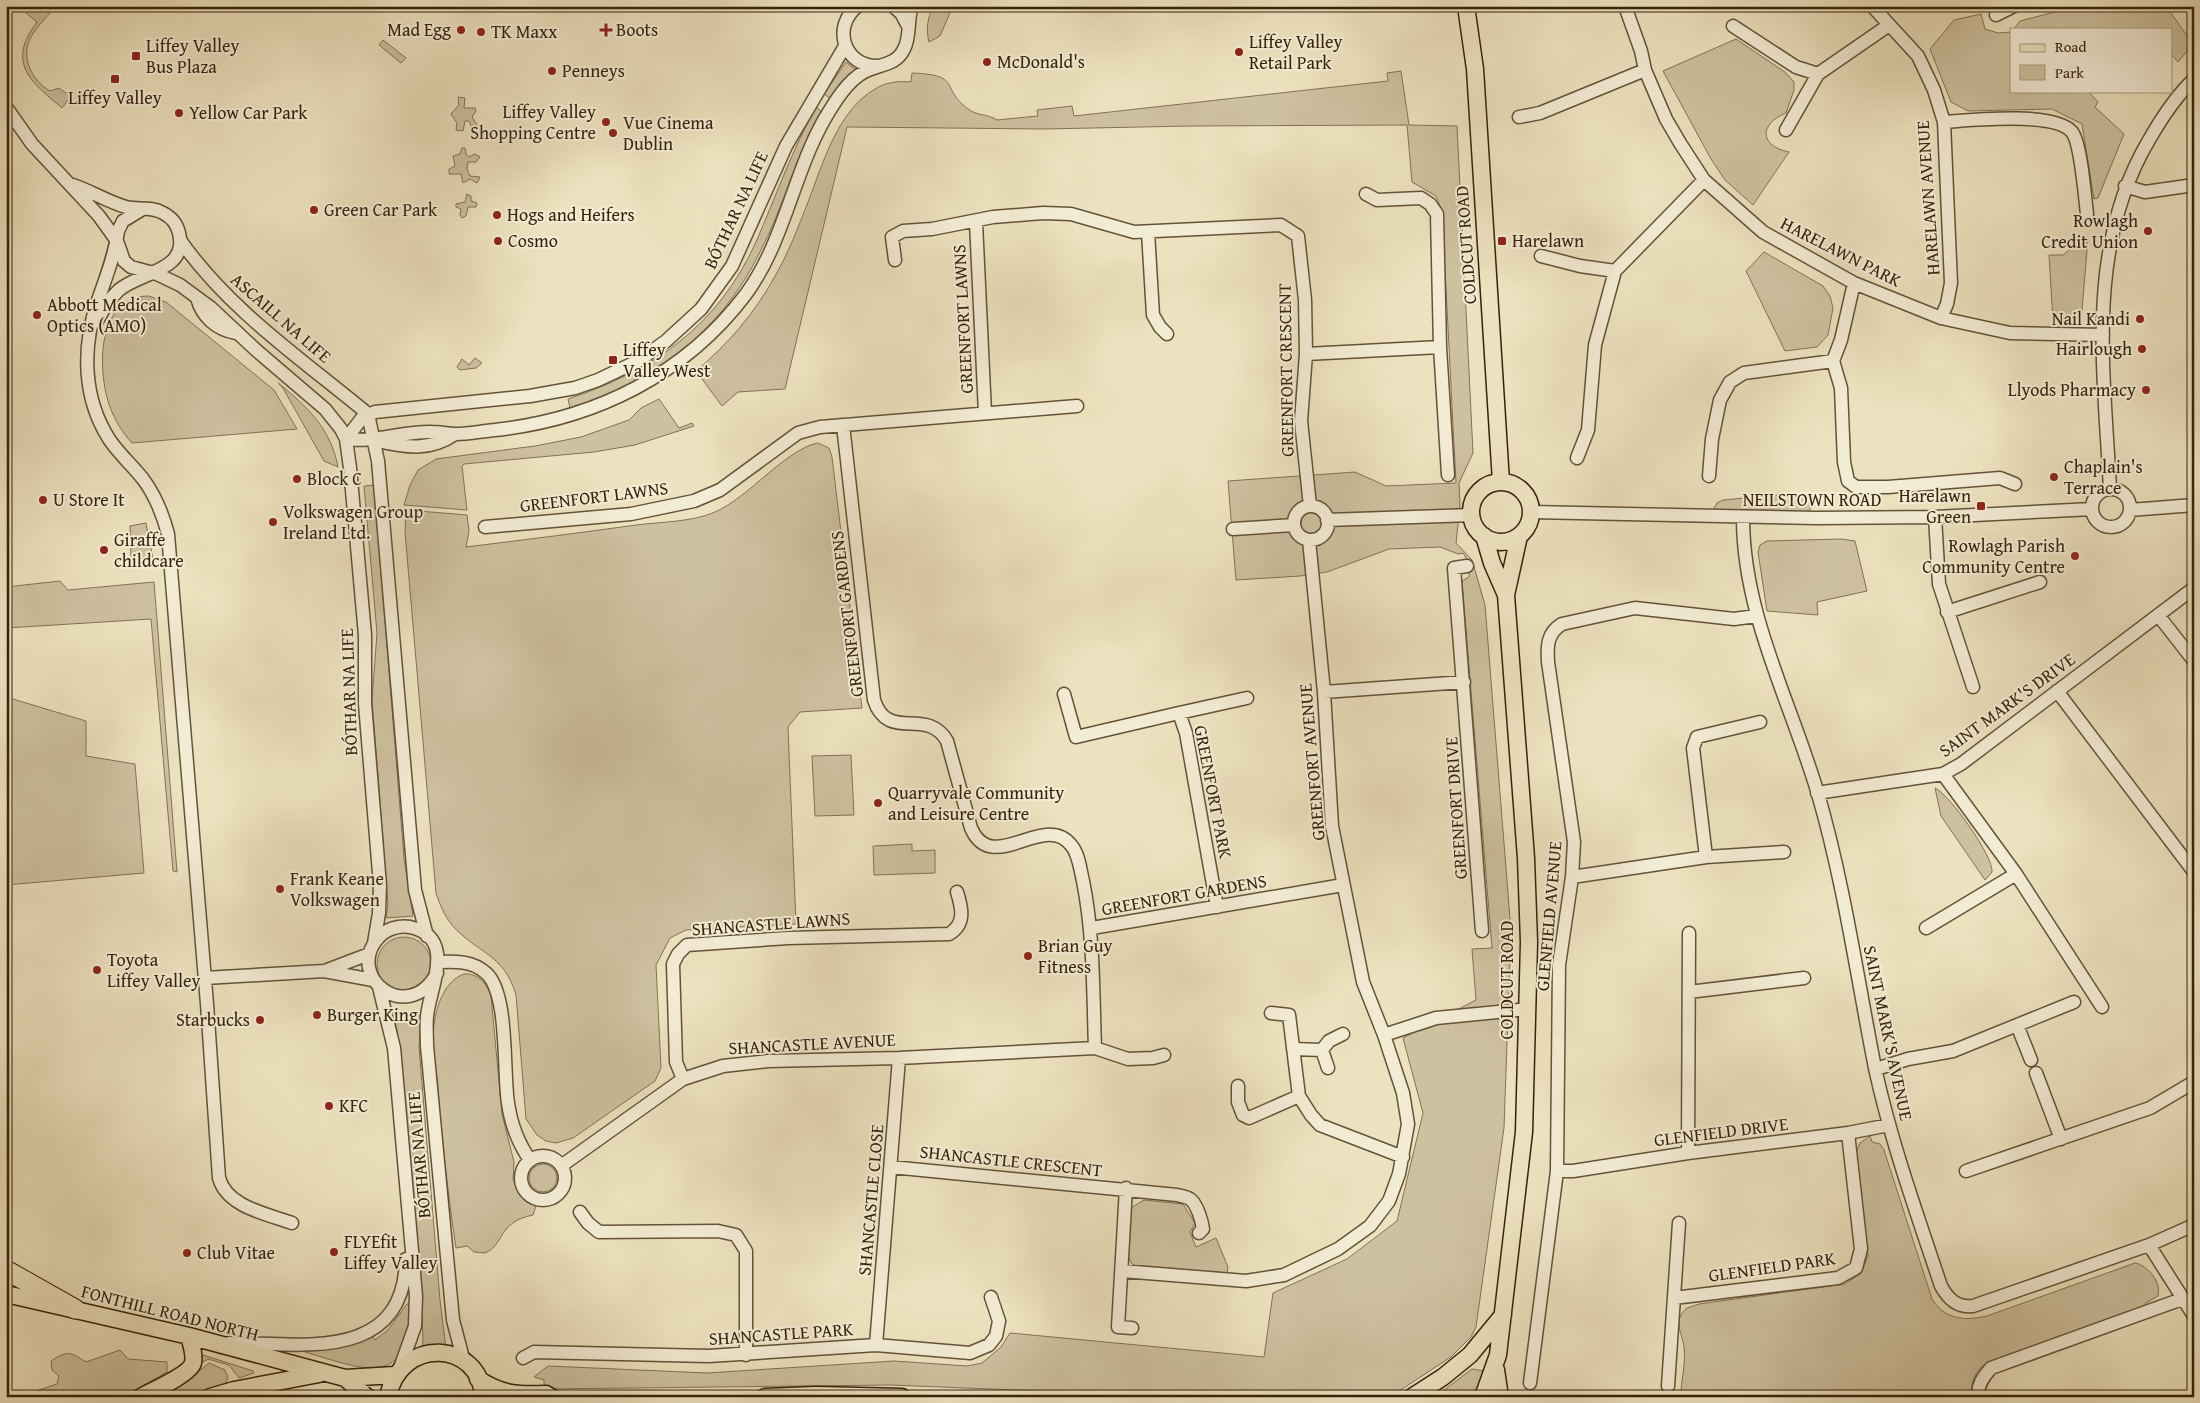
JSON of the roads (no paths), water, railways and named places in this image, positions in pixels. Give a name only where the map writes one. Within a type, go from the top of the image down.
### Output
[{"type":"highway","points":[[6,1270],[75,1309]]},
{"type":"main road","name":"COLDCUT ROAD","points":[[1466,6],[1475,69],[1501,482]]},
{"type":"main road","points":[[1472,515],[1474,501],[1481,490],[1501,482],[1515,485],[1521,489],[1528,500],[1531,512]]},
{"type":"main road","name":"COLDCUT ROAD","points":[[1496,1365],[1524,1132],[1529,942],[1526,858],[1506,594],[1519,536],[1529,522],[1531,512]]},
{"type":"main road","name":"COLDCUT ROAD","points":[[1472,515],[1478,530],[1484,536],[1492,563],[1506,594]]},
{"type":"main road","points":[[1484,536],[1504,542],[1519,536]]},
{"type":"main road","name":"FONTHILL ROAD NORTH","points":[[6,1294],[189,1336],[344,1378],[397,1372],[414,1357],[440,1352],[464,1362],[478,1379],[500,1392],[510,1394],[546,1394],[551,1397]]},
{"type":"main road","points":[[1412,1397],[1470,1355],[1503,1316]]},
{"type":"main road","points":[[141,1397],[184,1374],[191,1367],[193,1357],[189,1336]]},
{"type":"main road","points":[[1483,1397],[1496,1365]]},
{"type":"main road","points":[[1496,1365],[1500,1397]]},
{"type":"main road","points":[[388,1397],[397,1372]]},
{"type":"main road","name":"FONTHILL ROAD NORTH","points":[[210,1397],[234,1390],[324,1373]]},
{"type":"main road","name":"FONTHILL ROAD NORTH","points":[[344,1378],[367,1397]]},
{"type":"main road","name":"FONTHILL ROAD NORTH","points":[[478,1379],[483,1397]]},
{"type":"main road","points":[[765,1397],[816,1395],[902,1397]]},
{"type":"street","name":"BÓTHAR NA LIFE","points":[[368,414],[381,410],[495,400],[567,390],[598,380],[620,370],[661,345],[701,309],[732,266],[786,146],[845,46],[844,25],[849,14],[858,6]]},
{"type":"street","points":[[893,6],[901,13],[908,26]]},
{"type":"street","points":[[346,439],[376,440],[426,432],[455,434],[522,426],[571,415],[602,405],[654,379],[700,345],[746,293],[760,269],[774,242],[809,151],[833,105],[864,72],[894,61],[904,50],[912,6]]},
{"type":"street","name":"HARELAWN PARK","points":[[1625,6],[1641,50],[1645,70],[1666,119],[1704,180],[1764,232],[1854,283],[1941,318],[2010,332],[2103,335]]},
{"type":"street","name":"HARELAWN AVENUE","points":[[1872,6],[1918,56],[1934,90],[1944,122],[1951,283],[1947,304],[1941,318]]},
{"type":"street","points":[[1996,15],[2014,6]]},
{"type":"street","points":[[1786,130],[1818,74],[1889,25]]},
{"type":"street","points":[[1733,26],[1796,67],[1818,74]]},
{"type":"street","points":[[845,46],[851,56],[859,62],[880,66]]},
{"type":"street","points":[[1519,117],[1540,113],[1645,70]]},
{"type":"street","points":[[2110,489],[2102,302],[2111,236],[2125,186],[2156,127],[2194,79]]},
{"type":"street","points":[[6,107],[32,144],[88,202],[117,241],[124,260],[131,268],[151,272],[180,285],[197,298],[200,309],[208,319],[224,331],[236,333],[325,408],[337,422],[346,439]]},
{"type":"street","points":[[1944,122],[2000,118],[2036,119],[2058,123],[2072,131],[2078,146],[2086,214]]},
{"type":"street","points":[[1577,458],[1588,430],[1595,346],[1615,271],[1704,180]]},
{"type":"street","points":[[71,184],[95,193],[115,204],[141,210],[151,209],[162,212],[177,226],[180,240],[176,256],[172,262],[166,268],[141,276],[120,289],[108,302],[90,332]]},
{"type":"street","points":[[2125,186],[2145,192],[2194,185]]},
{"type":"street","points":[[1366,194],[1377,200],[1421,198],[1430,204],[1436,214],[1440,347],[1448,475]]},
{"type":"street","points":[[141,210],[123,221],[118,230],[117,241],[96,305],[86,364],[92,403],[108,438],[149,488],[168,534],[205,978],[219,1178],[222,1188],[239,1203],[292,1223]]},
{"type":"street","name":"GREENFORT CRESCENT","points":[[895,260],[892,237],[903,231],[976,222],[993,217],[1070,214],[1134,232],[1281,225],[1298,236],[1305,300],[1306,354],[1301,421],[1310,506]]},
{"type":"street","name":"GREENFORT LAWNS","points":[[976,222],[985,413]]},
{"type":"street","points":[[1148,232],[1153,315],[1167,334]]},
{"type":"street","name":"ASCAILL NA LIFE","points":[[180,240],[197,264],[230,298],[368,414]]},
{"type":"street","points":[[1541,256],[1580,266],[1615,271]]},
{"type":"street","points":[[1854,283],[1841,340],[1833,361],[1841,388],[1844,462],[1848,481],[1856,487],[1888,487],[2000,478],[2015,484]]},
{"type":"street","points":[[1306,354],[1440,347]]},
{"type":"street","points":[[1710,476],[1712,439],[1720,400],[1730,382],[1744,373],[1833,361]]},
{"type":"street","name":"GREENFORT LAWNS","points":[[485,527],[631,514],[694,501],[720,490],[798,433],[820,427],[1077,406]]},
{"type":"street","points":[[346,439],[368,414]]},
{"type":"street","points":[[205,978],[324,971],[376,984],[395,996],[415,995],[431,984],[438,968],[437,952],[427,936],[415,890],[376,440],[368,414]]},
{"type":"street","name":"GREENFORT GARDENS","points":[[843,425],[874,700],[877,710],[883,717],[892,722],[931,725],[942,733],[947,741],[975,838],[982,844],[998,847],[1054,834],[1065,839],[1071,844],[1079,861],[1092,928],[1344,885]]},
{"type":"street","name":"BÓTHAR NA LIFE","points":[[346,439],[365,636],[365,704],[380,886],[380,913],[372,948],[370,972],[376,984],[392,1037],[417,1307],[413,1336],[397,1372]]},
{"type":"street","points":[[2110,489],[2123,492],[2130,503],[2129,516],[2120,525],[2108,527],[2097,521],[2092,509],[2095,498],[2104,490],[2110,489]]},
{"type":"street","points":[[2130,510],[2194,505]]},
{"type":"street","points":[[1310,506],[1319,508],[1328,525],[1323,534],[1309,540],[1299,535],[1294,525],[1300,510],[1310,506]]},
{"type":"street","name":"NEILSTOWN ROAD","points":[[1531,512],[1742,518],[1936,516],[2092,509]]},
{"type":"street","points":[[1327,520],[1472,515]]},
{"type":"street","points":[[1936,516],[1939,584],[1973,687]]},
{"type":"street","name":"SAINT MARK'S AVENUE","points":[[1742,518],[1743,541],[1756,616],[1817,793],[1889,1125],[1941,1286],[1947,1297],[1955,1303],[1973,1306],[2149,1245],[2194,1225]]},
{"type":"street","points":[[1233,529],[1294,525]]},
{"type":"street","name":"GREENFORT AVENUE","points":[[1122,1271],[1246,1281],[1284,1274],[1338,1250],[1370,1226],[1389,1201],[1403,1157],[1408,1124],[1403,1093],[1384,1035],[1363,982],[1332,826],[1324,692],[1309,540]]},
{"type":"street","name":"GREENFORT DRIVE","points":[[1467,566],[1454,568],[1482,931]]},
{"type":"street","points":[[1947,612],[2040,582]]},
{"type":"street","name":"SAINT MARK'S DRIVE","points":[[1817,793],[1943,774],[1961,764],[2194,588]]},
{"type":"street","name":"GLENFIELD AVENUE","points":[[1530,1383],[1557,1171],[1559,965],[1572,877],[1574,842],[1547,648],[1548,641],[1555,628],[1569,622],[1635,608],[1734,619],[1756,616]]},
{"type":"street","points":[[2158,615],[2194,662]]},
{"type":"street","points":[[1324,692],[1464,682]]},
{"type":"street","points":[[2057,691],[2194,872]]},
{"type":"street","name":"GREENFORT PARK","points":[[1064,694],[1076,737],[1247,698]]},
{"type":"street","name":"GREENFORT PARK","points":[[1179,713],[1186,733],[1217,907]]},
{"type":"street","points":[[1706,857],[1693,748],[1697,737],[1760,722]]},
{"type":"street","points":[[1943,774],[2016,874],[2102,1007]]},
{"type":"street","points":[[1572,877],[1706,857],[1784,852]]},
{"type":"street","points":[[1926,928],[2016,874]]},
{"type":"street","name":"SHANCASTLE LAWNS","points":[[683,1079],[676,1062],[672,964],[687,945],[788,938],[949,934],[960,924],[962,916],[962,905],[957,892]]},
{"type":"street","points":[[324,971],[372,948],[390,930],[399,927],[410,927],[427,936]]},
{"type":"street","points":[[1092,928],[1095,1048]]},
{"type":"street","points":[[1688,1153],[1689,933]]},
{"type":"street","points":[[438,968],[461,961],[486,972],[495,984],[502,1017],[508,1103],[517,1137],[530,1160]]},
{"type":"street","name":"BÓTHAR NA LIFE","points":[[438,968],[427,1015],[427,1046],[453,1320],[458,1348],[464,1362]]},
{"type":"street","points":[[1690,992],[1804,978]]},
{"type":"street","points":[[1876,1069],[1908,1059],[1946,1054],[2074,1002]]},
{"type":"street","points":[[1384,1035],[1436,1018],[1528,1010]]},
{"type":"street","points":[[1271,1014],[1289,1014],[1299,1096],[1320,1125],[1403,1157]]},
{"type":"street","points":[[2017,1025],[2031,1060]]},
{"type":"street","points":[[1322,1050],[1330,1041],[1343,1034]]},
{"type":"street","name":"SHANCASTLE AVENUE","points":[[561,1166],[683,1079],[723,1066],[768,1061],[900,1058],[1095,1048],[1128,1059],[1153,1058],[1164,1055]]},
{"type":"street","points":[[1293,1049],[1322,1050]]},
{"type":"street","points":[[1322,1050],[1328,1068]]},
{"type":"street","name":"SHANCASTLE CLOSE","points":[[876,1345],[900,1058]]},
{"type":"street","points":[[2036,1073],[2061,1139]]},
{"type":"street","points":[[1966,1171],[2150,1108],[2194,1082]]},
{"type":"street","points":[[1238,1086],[1238,1102],[1243,1115],[1249,1118],[1299,1096]]},
{"type":"street","name":"GLENFIELD DRIVE","points":[[1557,1171],[1573,1171],[1688,1153],[1848,1133],[1889,1125]]},
{"type":"street","name":"GLENFIELD PARK","points":[[1674,1298],[1838,1278],[1856,1268],[1861,1249],[1848,1133]]},
{"type":"street","points":[[543,1156],[556,1161],[561,1166],[565,1178],[560,1191],[550,1199],[536,1199],[525,1191],[522,1185],[522,1171],[530,1160],[543,1156]]},
{"type":"street","name":"SHANCASTLE CRESCENT","points":[[891,1167],[1114,1190],[1126,1188],[1190,1198],[1202,1222],[1203,1229],[1199,1233]]},
{"type":"street","points":[[1126,1188],[1118,1327],[1132,1328]]},
{"type":"street","points":[[212,1343],[312,1345],[346,1341],[376,1327],[392,1309],[406,1276],[407,1209]]},
{"type":"street","points":[[580,1212],[588,1223],[599,1232],[718,1231],[736,1235],[746,1251],[746,1355]]},
{"type":"street","points":[[1668,1386],[1680,1223]]},
{"type":"street","points":[[2149,1245],[2194,1316]]},
{"type":"street","name":"SHANCASTLE PARK","points":[[523,1358],[534,1352],[709,1356],[876,1345],[970,1353],[989,1345],[996,1336],[999,1321],[991,1297]]},
{"type":"street","points":[[1979,1397],[1978,1392],[1982,1378],[1991,1368],[2182,1299]]},
{"type":"place","name":"Mad Egg","points":[[461,30]]},
{"type":"place","name":"Boots","points":[[606,30]]},
{"type":"place","name":"TK Maxx","points":[[481,32]]},
{"type":"place","name":"Liffey Valley Retail Park","points":[[1239,52]]},
{"type":"place","name":"Liffey Valley Bus Plaza","points":[[136,56]]},
{"type":"place","name":"McDonald's","points":[[987,62]]},
{"type":"place","name":"Penneys","points":[[552,71]]},
{"type":"place","name":"Liffey Valley","points":[[115,79]]},
{"type":"place","name":"Yellow Car Park","points":[[179,113]]},
{"type":"place","name":"Liffey Valley Shopping Centre","points":[[606,122]]},
{"type":"place","name":"Vue Cinema Dublin","points":[[613,133]]},
{"type":"place","name":"Green Car Park","points":[[314,210]]},
{"type":"place","name":"Hogs and Heifers","points":[[497,215]]},
{"type":"place","name":"Rowlagh Credit Union","points":[[2148,231]]},
{"type":"place","name":"Cosmo","points":[[498,241]]},
{"type":"place","name":"Harelawn","points":[[1502,241]]},
{"type":"place","name":"Abbott Medical Optics (AMO)","points":[[37,315]]},
{"type":"place","name":"Nail Kandi","points":[[2140,319]]},
{"type":"place","name":"Hairlough","points":[[2142,349]]},
{"type":"place","name":"Liffey Valley West","points":[[613,360]]},
{"type":"place","name":"Llyods Pharmacy","points":[[2146,390]]},
{"type":"place","name":"Chaplain's Terrace","points":[[2054,477]]},
{"type":"place","name":"Block C","points":[[297,479]]},
{"type":"place","name":"U Store It","points":[[43,500]]},
{"type":"place","name":"Harelawn Green","points":[[1981,506]]},
{"type":"place","name":"Volkswagen Group Ireland Ltd.","points":[[273,522]]},
{"type":"place","name":"Giraffe childcare","points":[[104,550]]},
{"type":"place","name":"Rowlagh Parish Community Centre","points":[[2075,556]]},
{"type":"place","name":"Quarryvale Community and Leisure Centre","points":[[878,803]]},
{"type":"place","name":"Frank Keane Volkswagen","points":[[280,889]]},
{"type":"place","name":"Brian Guy Fitness","points":[[1028,956]]},
{"type":"place","name":"Toyota Liffey Valley","points":[[97,970]]},
{"type":"place","name":"Burger King","points":[[317,1015]]},
{"type":"place","name":"Starbucks","points":[[260,1020]]},
{"type":"place","name":"KFC","points":[[329,1106]]},
{"type":"place","name":"FLYEfit Liffey Valley","points":[[334,1252]]},
{"type":"place","name":"Club Vitae","points":[[187,1253]]}]
